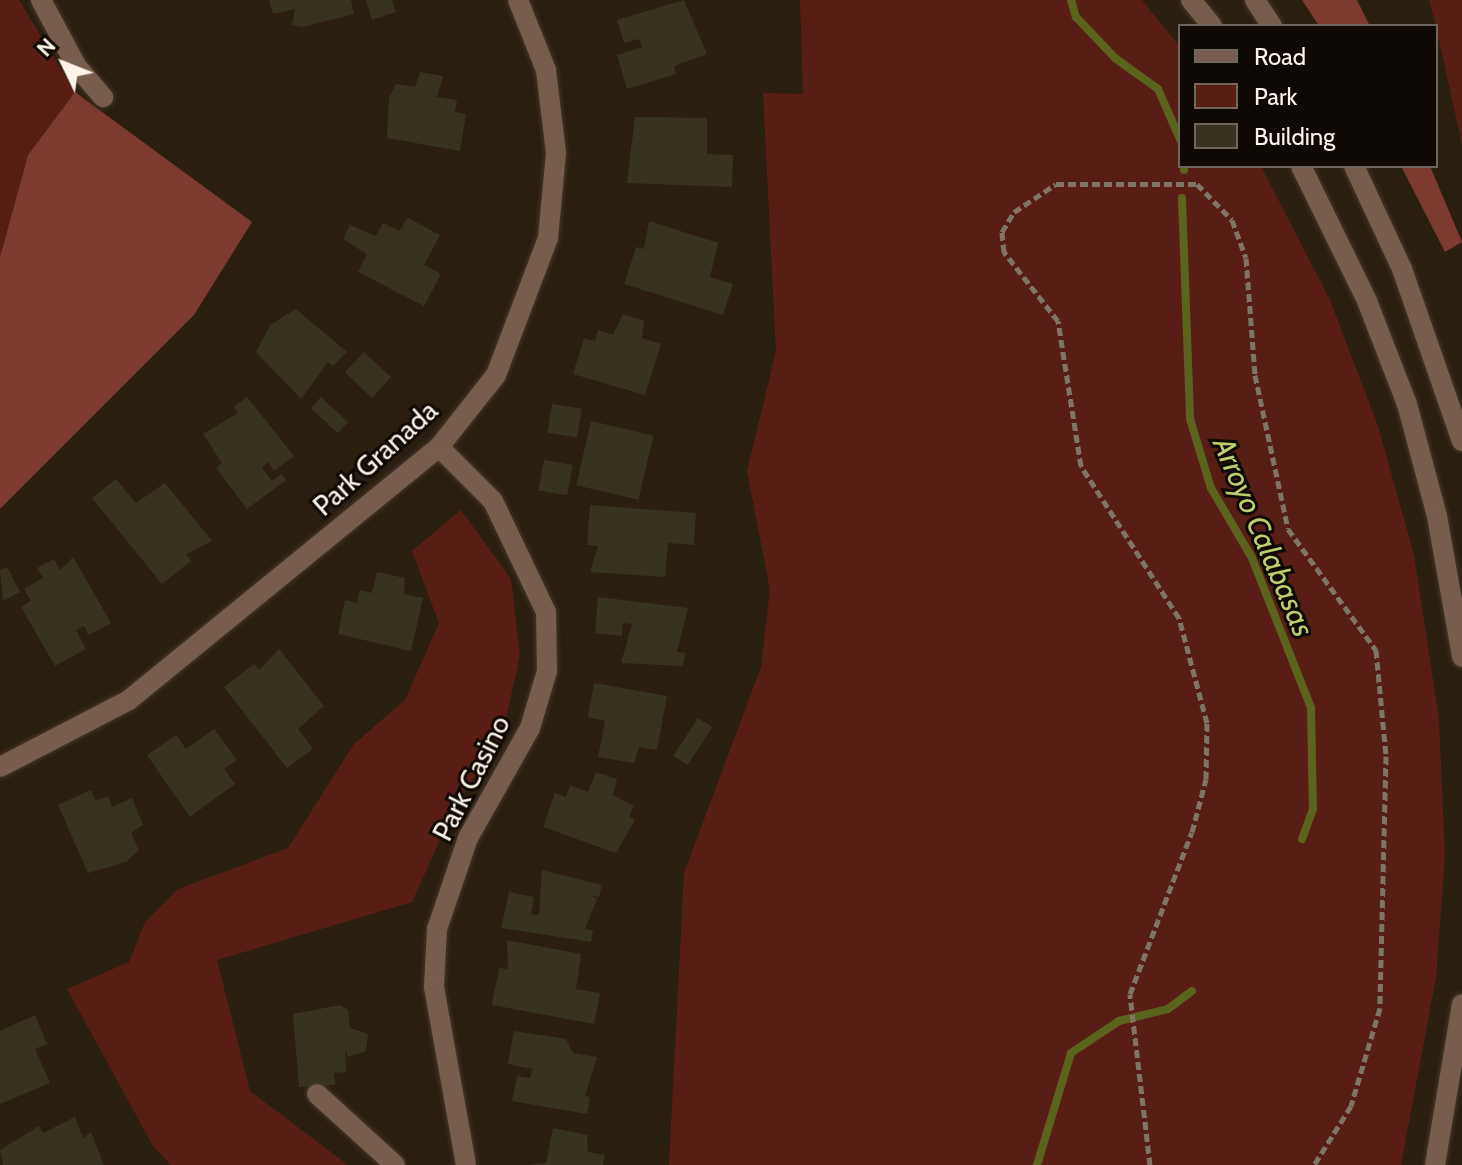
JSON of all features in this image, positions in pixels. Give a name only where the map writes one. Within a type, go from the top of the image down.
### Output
[{"type":"street","points":[[41,0],[77,67],[103,97]]},
{"type":"street","name":"Park Granada","points":[[0,767],[129,700],[439,447],[496,375],[548,238],[556,153],[546,70],[518,0]]},
{"type":"street","points":[[1191,0],[1210,24]]},
{"type":"street","points":[[1255,0],[1271,24]]},
{"type":"street","points":[[1302,168],[1407,404],[1437,516],[1462,657]]},
{"type":"street","points":[[1355,168],[1408,284],[1462,441]]},
{"type":"street","name":"Park Casino","points":[[439,447],[493,501],[546,612],[547,671],[530,728],[468,838],[437,929],[434,987],[466,1165]]},
{"type":"street","points":[[1435,1165],[1462,1004]]},
{"type":"street","points":[[317,1094],[395,1165]]},
{"type":"path","points":[[1150,1165],[1130,1000],[1192,832],[1206,779],[1207,723],[1179,618],[1081,466],[1058,321],[1004,252],[1002,232],[1014,212],[1056,184],[1197,184],[1232,220],[1246,258],[1255,375],[1288,529],[1376,650],[1386,756],[1380,1008],[1351,1106],[1314,1165]]},
{"type":"green space","points":[[0,0],[19,0],[75,92],[28,155],[0,257]]},
{"type":"green space","points":[[800,0],[1142,0],[1178,45],[1178,168],[1262,168],[1330,300],[1378,426],[1414,555],[1439,719],[1445,856],[1436,978],[1401,1165],[669,1165],[684,873],[761,667],[770,590],[747,471],[776,351],[763,93],[803,94]]},
{"type":"green space","points":[[1429,0],[1462,0],[1462,145],[1438,24]]},
{"type":"green space","points":[[461,510],[511,579],[520,656],[502,735],[454,809],[412,902],[217,960],[250,1091],[348,1165],[171,1165],[153,1146],[67,989],[129,962],[145,922],[178,889],[288,848],[354,744],[405,700],[439,623],[412,551]]},
{"type":"shaded area","points":[[1302,0],[1357,0],[1369,24],[1318,24]]},
{"type":"shaded area","points":[[75,92],[252,222],[194,315],[0,509],[0,257],[28,155]]},
{"type":"shaded area","points":[[1402,168],[1431,168],[1462,242],[1445,252]]},
{"type":"building","points":[[269,0],[351,0],[354,14],[302,27],[292,25],[295,9],[273,14]]},
{"type":"building","points":[[366,0],[392,0],[396,12],[372,20]]},
{"type":"building","points":[[684,0],[707,54],[674,66],[676,74],[627,89],[617,55],[642,47],[639,39],[624,43],[617,20]]},
{"type":"building","points":[[420,72],[443,76],[437,97],[457,100],[455,112],[466,114],[460,151],[387,138],[389,98],[396,84],[415,87]]},
{"type":"building","points":[[635,117],[707,118],[707,154],[733,155],[732,187],[627,183]]},
{"type":"building","points":[[408,218],[440,235],[424,265],[441,274],[424,306],[358,272],[367,254],[343,239],[350,225],[376,236],[383,223],[399,231]]},
{"type":"building","points":[[649,221],[718,243],[710,277],[733,284],[723,315],[624,284],[636,247],[644,249]]},
{"type":"building","points":[[296,309],[347,352],[333,366],[328,362],[301,399],[256,352],[270,325]]},
{"type":"building","points":[[623,314],[644,321],[642,338],[661,344],[645,395],[573,374],[584,338],[595,341],[598,330],[613,335]]},
{"type":"building","points":[[364,352],[391,377],[372,398],[345,372]]},
{"type":"building","points":[[247,397],[294,456],[274,471],[268,462],[262,468],[272,481],[281,474],[286,480],[247,509],[216,468],[222,463],[203,434],[238,413],[234,407]]},
{"type":"building","points":[[321,397],[348,422],[338,433],[311,408]]},
{"type":"building","points":[[552,404],[582,409],[577,437],[547,433]]},
{"type":"building","points":[[591,421],[653,435],[639,500],[576,485]]},
{"type":"building","points":[[544,460],[573,465],[567,496],[539,491]]},
{"type":"building","points":[[116,479],[136,503],[165,483],[212,541],[186,554],[191,561],[162,584],[92,498]]},
{"type":"building","points":[[590,505],[696,513],[694,545],[668,543],[665,577],[590,572],[598,546],[587,545]]},
{"type":"building","points":[[73,557],[111,623],[89,635],[84,626],[76,630],[86,649],[55,666],[21,607],[31,601],[24,589],[43,578],[37,568],[54,559],[60,570]]},
{"type":"building","points":[[7,567],[20,592],[3,601],[0,570]]},
{"type":"building","points":[[377,572],[405,578],[404,594],[423,598],[411,651],[338,634],[345,600],[357,603],[360,590],[372,593]]},
{"type":"building","points":[[598,597],[688,608],[677,652],[685,653],[683,666],[621,663],[632,624],[623,623],[622,636],[595,633]]},
{"type":"building","points":[[279,649],[324,706],[298,729],[313,749],[287,768],[224,687],[254,664],[259,670]]},
{"type":"building","points":[[594,683],[667,696],[657,750],[639,747],[634,763],[598,757],[605,721],[588,717]]},
{"type":"building","points":[[698,718],[712,727],[688,765],[673,756]]},
{"type":"building","points":[[214,729],[237,760],[224,769],[235,784],[190,817],[147,755],[176,735],[186,749]]},
{"type":"building","points":[[596,772],[617,779],[613,795],[634,806],[629,816],[635,820],[616,853],[543,827],[555,793],[566,797],[570,785],[588,792]]},
{"type":"building","points":[[91,790],[96,801],[108,796],[112,807],[132,798],[143,825],[131,833],[139,850],[126,862],[88,873],[58,805]]},
{"type":"building","points":[[542,870],[602,885],[599,897],[591,896],[597,899],[585,929],[593,930],[591,942],[501,928],[509,892],[534,897],[531,914],[539,915]]},
{"type":"building","points":[[507,940],[581,954],[576,989],[600,993],[594,1024],[492,1005],[499,968],[508,969]]},
{"type":"building","points":[[340,1005],[348,1010],[350,1028],[368,1034],[366,1051],[348,1057],[345,1050],[346,1072],[334,1073],[335,1085],[299,1087],[293,1014]]},
{"type":"building","points":[[35,1015],[47,1044],[35,1049],[50,1083],[0,1104],[0,1031]]},
{"type":"building","points":[[514,1031],[566,1039],[573,1053],[597,1057],[585,1096],[590,1097],[587,1114],[512,1101],[517,1076],[530,1078],[532,1069],[508,1064]]},
{"type":"building","points":[[75,1117],[83,1138],[91,1132],[104,1165],[3,1165],[0,1150],[39,1126],[43,1133]]},
{"type":"building","points":[[553,1128],[587,1135],[588,1152],[605,1155],[603,1165],[527,1165],[546,1163]]},
{"type":"waterway","name":"Arroyo Calabasas","points":[[1071,0],[1076,17],[1115,58],[1158,89],[1178,134]]},
{"type":"waterway","name":"Arroyo Calabasas","points":[[1182,198],[1190,419],[1211,488],[1252,558],[1311,708],[1313,809],[1302,839]]},
{"type":"waterway","name":"Arroyo Calabasas","points":[[1037,1165],[1071,1053],[1119,1021],[1168,1009],[1192,991]]}]
